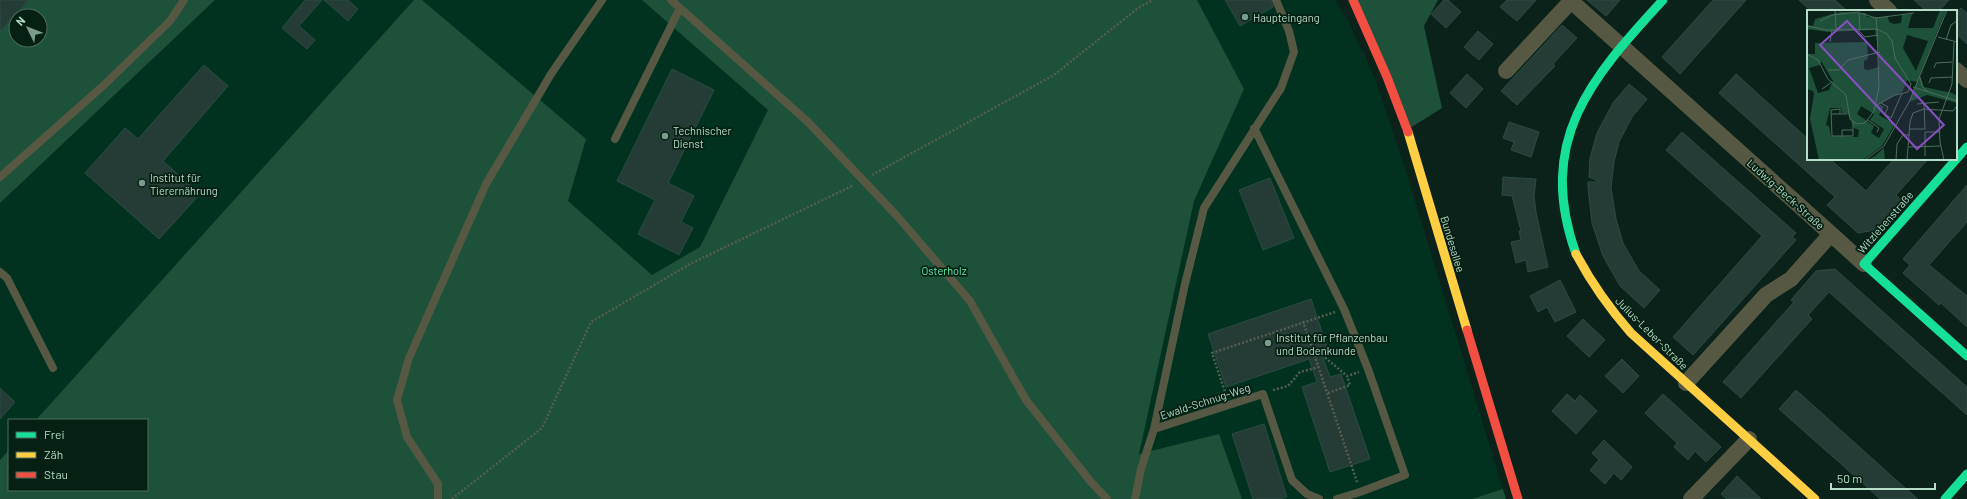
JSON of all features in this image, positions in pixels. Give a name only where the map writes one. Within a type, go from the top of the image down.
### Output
[{"type":"street","name":"Bundesallee","points":[[1353,0],[1388,77],[1407,130],[1518,499]]},
{"type":"street","name":"Ludwig-Beck-Straße","points":[[1572,0],[1831,234],[1791,279],[1766,295],[1686,383]]},
{"type":"street","points":[[1506,71],[1572,0]]},
{"type":"street","name":"Julius-Leber-Straße","points":[[1663,0],[1602,70],[1585,97],[1574,121],[1565,152],[1561,173],[1562,204],[1566,230],[1576,258],[1592,285],[1614,314],[1686,383],[1749,438],[1815,499]]},
{"type":"street","points":[[1877,0],[1888,10]]},
{"type":"street","name":"Witzlebenstraße","points":[[1957,158],[1967,147]]},
{"type":"street","name":"Witzlebenstraße","points":[[1956,160],[1864,264],[1967,356]]},
{"type":"street","points":[[1831,234],[1864,264]]},
{"type":"street","points":[[1691,499],[1749,438]]},
{"type":"street","points":[[1945,499],[1967,474]]},
{"type":"lane","points":[[0,177],[104,85],[170,21],[184,0]]},
{"type":"lane","points":[[438,499],[438,484],[407,437],[397,400],[409,358],[486,184],[551,74],[602,0]]},
{"type":"lane","points":[[671,0],[808,122],[897,216],[970,301],[1026,400],[1091,482],[1107,499]]},
{"type":"lane","points":[[1135,499],[1154,429],[1182,298],[1204,208],[1254,128],[1282,88],[1294,52],[1289,31],[1276,0]]},
{"type":"lane","points":[[615,139],[680,8]]},
{"type":"lane","points":[[1254,128],[1344,309],[1368,369],[1405,475],[1337,499]]},
{"type":"lane","points":[[0,272],[7,278],[53,368]]},
{"type":"lane","points":[[1263,394],[1292,480],[1307,494],[1319,499]]},
{"type":"lane","name":"Ewald-Schnug-Weg","points":[[1154,429],[1263,394]]},
{"type":"path","points":[[452,499],[542,428],[591,322],[690,264],[864,180],[1054,75],[1138,8],[1153,0]]},
{"type":"path","points":[[1230,405],[1212,353],[1344,309]]},
{"type":"path","points":[[1303,322],[1360,492]]},
{"type":"path","points":[[1322,355],[1347,376],[1350,385],[1328,393]]},
{"type":"path","points":[[1263,394],[1288,386],[1300,372],[1319,367]]},
{"type":"path","points":[[1347,376],[1368,369]]},
{"type":"shaded area","name":"Osterholz","points":[[0,0],[1335,0],[1347,19],[1375,79],[1405,168],[1506,499],[0,499]]},
{"type":"green space","points":[[0,0],[215,0],[0,203]]},
{"type":"green space","name":"Osterholz","points":[[414,0],[422,0],[586,139],[568,201],[652,275],[700,247],[768,110],[642,0],[1197,0],[1244,89],[1194,201],[1139,454],[1219,434],[1242,499],[0,499],[0,460],[8,451],[8,491],[148,491],[148,419],[37,419]]},
{"type":"green space","points":[[1352,0],[1438,0],[1424,26],[1442,108],[1407,130]]},
{"type":"green space","points":[[1503,489],[1506,499],[1472,499]]},
{"type":"building","points":[[0,0],[29,0],[22,8],[8,8],[8,22],[0,31]]},
{"type":"building","points":[[305,0],[322,0],[299,26],[315,40],[307,49],[282,28]]},
{"type":"building","points":[[324,0],[348,0],[358,9],[348,21]]},
{"type":"building","name":"Haupteingang","points":[[1225,0],[1271,0],[1273,7],[1240,26]]},
{"type":"building","points":[[1444,0],[1448,0],[1461,12],[1446,28],[1431,14]]},
{"type":"building","points":[[1507,0],[1536,0],[1517,21],[1500,7]]},
{"type":"building","points":[[1587,0],[1620,0],[1606,16]]},
{"type":"building","points":[[1713,0],[1746,0],[1680,74],[1662,57]]},
{"type":"building","points":[[1799,0],[1835,0],[1846,10],[1810,10]]},
{"type":"building","points":[[1914,0],[1949,0],[1940,10],[1925,10]]},
{"type":"building","points":[[1961,8],[1967,13],[1967,44],[1957,35],[1957,13]]},
{"type":"building","points":[[1562,25],[1577,38],[1553,64],[1555,66],[1517,105],[1501,91]]},
{"type":"building","points":[[1478,31],[1493,44],[1479,60],[1464,47]]},
{"type":"building","name":"Institut für Tierernährung","points":[[204,65],[228,86],[163,161],[200,194],[159,239],[85,173],[125,128],[138,139]]},
{"type":"building","name":"Technischer Dienst","points":[[672,69],[714,90],[668,183],[694,196],[681,222],[693,228],[679,255],[638,234],[655,200],[617,181]]},
{"type":"building","points":[[1467,74],[1483,89],[1466,108],[1450,93]]},
{"type":"building","points":[[1736,74],[1807,138],[1807,160],[1831,160],[1866,191],[1893,160],[1927,160],[1896,195],[1902,201],[1876,230],[1858,233],[1827,205],[1835,197],[1719,93]]},
{"type":"building","points":[[1629,84],[1647,99],[1632,117],[1619,142],[1614,162],[1611,188],[1616,219],[1623,243],[1639,271],[1660,290],[1644,308],[1620,286],[1603,256],[1592,223],[1588,188],[1588,182],[1601,182],[1589,177],[1590,158],[1597,133],[1613,103]]},
{"type":"building","points":[[1509,122],[1539,132],[1531,157],[1511,150],[1514,142],[1503,138]]},
{"type":"building","points":[[1682,132],[1796,233],[1792,237],[1796,240],[1693,355],[1673,337],[1762,236],[1666,150]]},
{"type":"building","points":[[1503,177],[1536,179],[1534,196],[1536,212],[1548,267],[1528,272],[1526,260],[1516,263],[1511,242],[1521,240],[1519,231],[1521,231],[1512,196],[1502,195]]},
{"type":"building","points":[[1270,178],[1294,238],[1263,250],[1239,190]]},
{"type":"building","points":[[1967,185],[1967,222],[1929,265],[1967,296],[1967,327],[1941,303],[1939,305],[1903,273],[1910,265],[1903,259]]},
{"type":"building","points":[[1835,269],[1967,387],[1967,415],[1829,292],[1808,315],[1812,319],[1741,398],[1723,382],[1794,302],[1791,300],[1816,271]]},
{"type":"building","points":[[1560,280],[1576,312],[1555,322],[1547,307],[1538,312],[1530,296]]},
{"type":"building","name":"Institut für Pflanzenbau und Bodenkunde","points":[[1311,299],[1329,353],[1322,355],[1330,377],[1341,374],[1370,459],[1330,472],[1302,387],[1317,382],[1309,359],[1226,387],[1208,334]]},
{"type":"building","points":[[1583,319],[1605,340],[1589,357],[1567,336]]},
{"type":"building","points":[[1622,359],[1639,376],[1623,393],[1605,376]]},
{"type":"building","points":[[0,388],[15,402],[0,419]]},
{"type":"building","points":[[1796,390],[1918,499],[1880,499],[1779,409]]},
{"type":"building","points":[[1567,394],[1575,401],[1580,395],[1597,411],[1576,434],[1552,411]]},
{"type":"building","points":[[1663,394],[1721,447],[1706,462],[1695,451],[1688,460],[1674,447],[1677,443],[1645,413]]},
{"type":"building","points":[[1264,424],[1287,497],[1280,499],[1253,499],[1232,434]]},
{"type":"building","points":[[1604,440],[1632,467],[1621,480],[1614,473],[1605,484],[1590,470],[1599,460],[1592,453]]},
{"type":"building","points":[[1737,476],[1761,499],[1727,499],[1721,494]]},
{"type":"traffic: fast","points":[[1576,254],[1565,214],[1562,178],[1567,145],[1577,114],[1593,85],[1613,57],[1663,0]]},
{"type":"traffic: fast","points":[[1957,158],[1967,147]]},
{"type":"traffic: fast","points":[[1956,160],[1864,264],[1967,356]]},
{"type":"traffic: fast","points":[[1945,499],[1967,474]]},
{"type":"traffic: slow","points":[[1408,132],[1467,330]]},
{"type":"traffic: slow","points":[[1576,254],[1601,295],[1631,333],[1815,499]]},
{"type":"traffic: jam","points":[[1353,0],[1387,77],[1408,132]]},
{"type":"traffic: jam","points":[[1467,330],[1518,499]]},
{"type":"place","name":"Haupteingang","points":[[1245,17]]},
{"type":"place","name":"Technischer Dienst","points":[[665,136]]},
{"type":"place","name":"Institut für Tierernährung","points":[[142,183]]},
{"type":"place","name":"Institut für Pflanzenbau und Bodenkunde","points":[[1268,343]]}]
